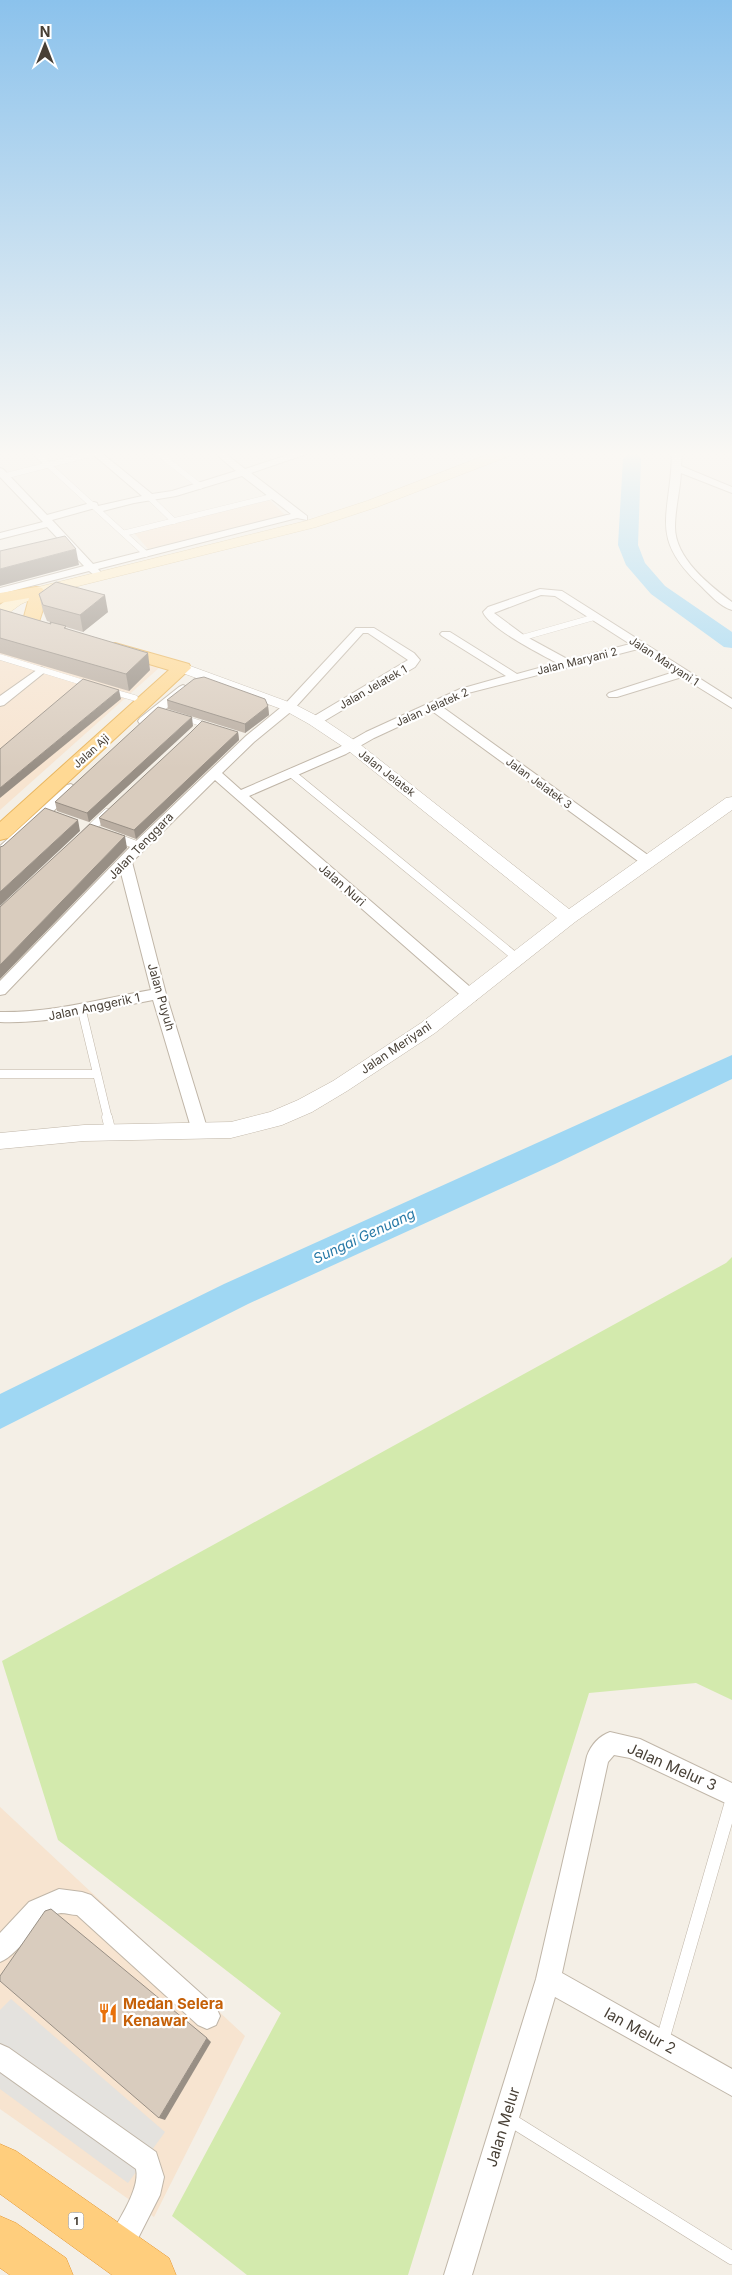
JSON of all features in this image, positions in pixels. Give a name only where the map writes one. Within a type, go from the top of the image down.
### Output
[{"type":"highway","name":"1","points":[[0,2167],[135,2262]]},
{"type":"highway","points":[[0,2239],[49,2275]]},
{"type":"main road","points":[[50,630],[4,615],[15,602],[37,596],[95,572],[166,556]]},
{"type":"main road","points":[[0,598],[37,596]]},
{"type":"main road","points":[[31,624],[37,596]]},
{"type":"main road","points":[[97,643],[177,666]]},
{"type":"main road","name":"Jalan Aji","points":[[0,833],[150,707],[177,666]]},
{"type":"main road","name":"Jalan Aji","points":[[0,819],[150,707]]},
{"type":"street","points":[[77,556],[95,572]]},
{"type":"street","points":[[0,591],[95,572],[140,556]]},
{"type":"street","points":[[683,556],[698,578],[732,607]]},
{"type":"street","name":"Jalan Maryani 1","points":[[522,638],[490,616],[488,612],[532,595],[549,591],[558,594],[732,704]]},
{"type":"street","name":"Jalan Jelatek 1","points":[[289,707],[360,630],[370,630],[410,655],[414,660],[411,665],[315,721]]},
{"type":"street","points":[[446,634],[515,677]]},
{"type":"street","points":[[522,638],[567,664]]},
{"type":"street","name":"Jalan Maryani 2","points":[[515,677],[640,645]]},
{"type":"street","name":"Jalan Jelatek","points":[[177,666],[289,707],[315,721],[351,745],[569,918]]},
{"type":"street","points":[[0,702],[41,670]]},
{"type":"street","points":[[614,695],[684,673]]},
{"type":"street","points":[[135,729],[150,707],[201,675]]},
{"type":"street","name":"Jalan Jelatek 2","points":[[239,796],[464,691],[515,677]]},
{"type":"street","name":"Jalan Jelatek 3","points":[[432,705],[647,861]]},
{"type":"street","name":"Jalan Tenggara","points":[[0,990],[6,975],[214,774],[246,737],[289,707]]},
{"type":"street","name":"Jalan Nuri","points":[[214,774],[471,996]]},
{"type":"street","points":[[0,853],[49,814],[79,780]]},
{"type":"street","name":"Jalan Meriyani","points":[[0,1141],[47,1136],[200,1131],[253,1126],[305,1106],[348,1081],[471,996],[569,918],[732,802]]},
{"type":"street","name":"Jalan Puyuh","points":[[125,862],[159,994],[200,1131]]},
{"type":"street","name":"Jalan Anggerik 1","points":[[0,1017],[39,1018],[82,1011],[159,994]]},
{"type":"street","name":"Jalan Melur 3","points":[[610,1743],[632,1746],[732,1795]]},
{"type":"street","name":"Jalan Melur","points":[[458,2275],[548,1979],[598,1756],[610,1743]]},
{"type":"street","points":[[0,1950],[38,1911],[58,1901],[82,1904],[207,2016]]},
{"type":"street","name":"lan Melur 2","points":[[548,1979],[732,2083]]},
{"type":"street","points":[[0,2057],[147,2161],[151,2176],[135,2262]]},
{"type":"lane","points":[[522,638],[595,617]]},
{"type":"lane","points":[[0,657],[83,683],[150,707]]},
{"type":"lane","points":[[76,689],[83,683]]},
{"type":"lane","points":[[175,716],[218,729]]},
{"type":"lane","points":[[195,730],[202,724]]},
{"type":"lane","points":[[291,773],[517,958]]},
{"type":"lane","points":[[77,842],[112,809]]},
{"type":"lane","points":[[81,826],[99,832]]},
{"type":"lane","points":[[107,834],[139,846]]},
{"type":"lane","points":[[82,1011],[111,1133]]},
{"type":"lane","points":[[0,1074],[96,1074]]},
{"type":"lane","points":[[662,2043],[732,1800]]},
{"type":"lane","points":[[506,2117],[732,2258]]},
{"type":"shaded area","points":[[0,620],[160,667],[0,810]]},
{"type":"shaded area","points":[[0,1807],[245,2036],[154,2217],[0,2109]]},
{"type":"shaded area","points":[[11,1999],[165,2132],[128,2183],[0,2089],[0,2010]]},
{"type":"green space","points":[[732,1257],[732,1700],[696,1683],[589,1693],[408,2275],[247,2275],[172,2216],[281,2013],[58,1840],[2,1661],[726,1263]]},
{"type":"building","points":[[0,556],[49,556],[0,569]]},
{"type":"building","points":[[56,582],[105,595],[80,615],[43,605],[39,594]]},
{"type":"building","points":[[0,609],[51,624],[50,622],[66,626],[64,628],[148,653],[126,674],[0,638]]},
{"type":"building","points":[[204,677],[265,699],[268,706],[245,724],[167,700],[194,679]]},
{"type":"building","points":[[83,679],[119,690],[0,788],[0,749]]},
{"type":"building","points":[[158,707],[192,717],[87,813],[55,802]]},
{"type":"building","points":[[202,721],[238,732],[134,830],[99,818],[190,733]]},
{"type":"building","points":[[45,808],[78,820],[0,892],[0,847]]},
{"type":"building","points":[[90,824],[125,836],[0,965],[0,907]]},
{"type":"building","name":"Medan Selera Kenawar","points":[[51,1909],[207,2038],[159,2118],[0,1981],[0,1976],[45,1911]]},
{"type":"waterway","points":[[632,556],[636,565],[658,590],[732,642]]},
{"type":"waterway","name":"Sungai Genuang","points":[[0,1412],[236,1294],[544,1155],[732,1066]]},
{"type":"place","name":"Medan Selera Kenawar","points":[[108,2013]]}]
